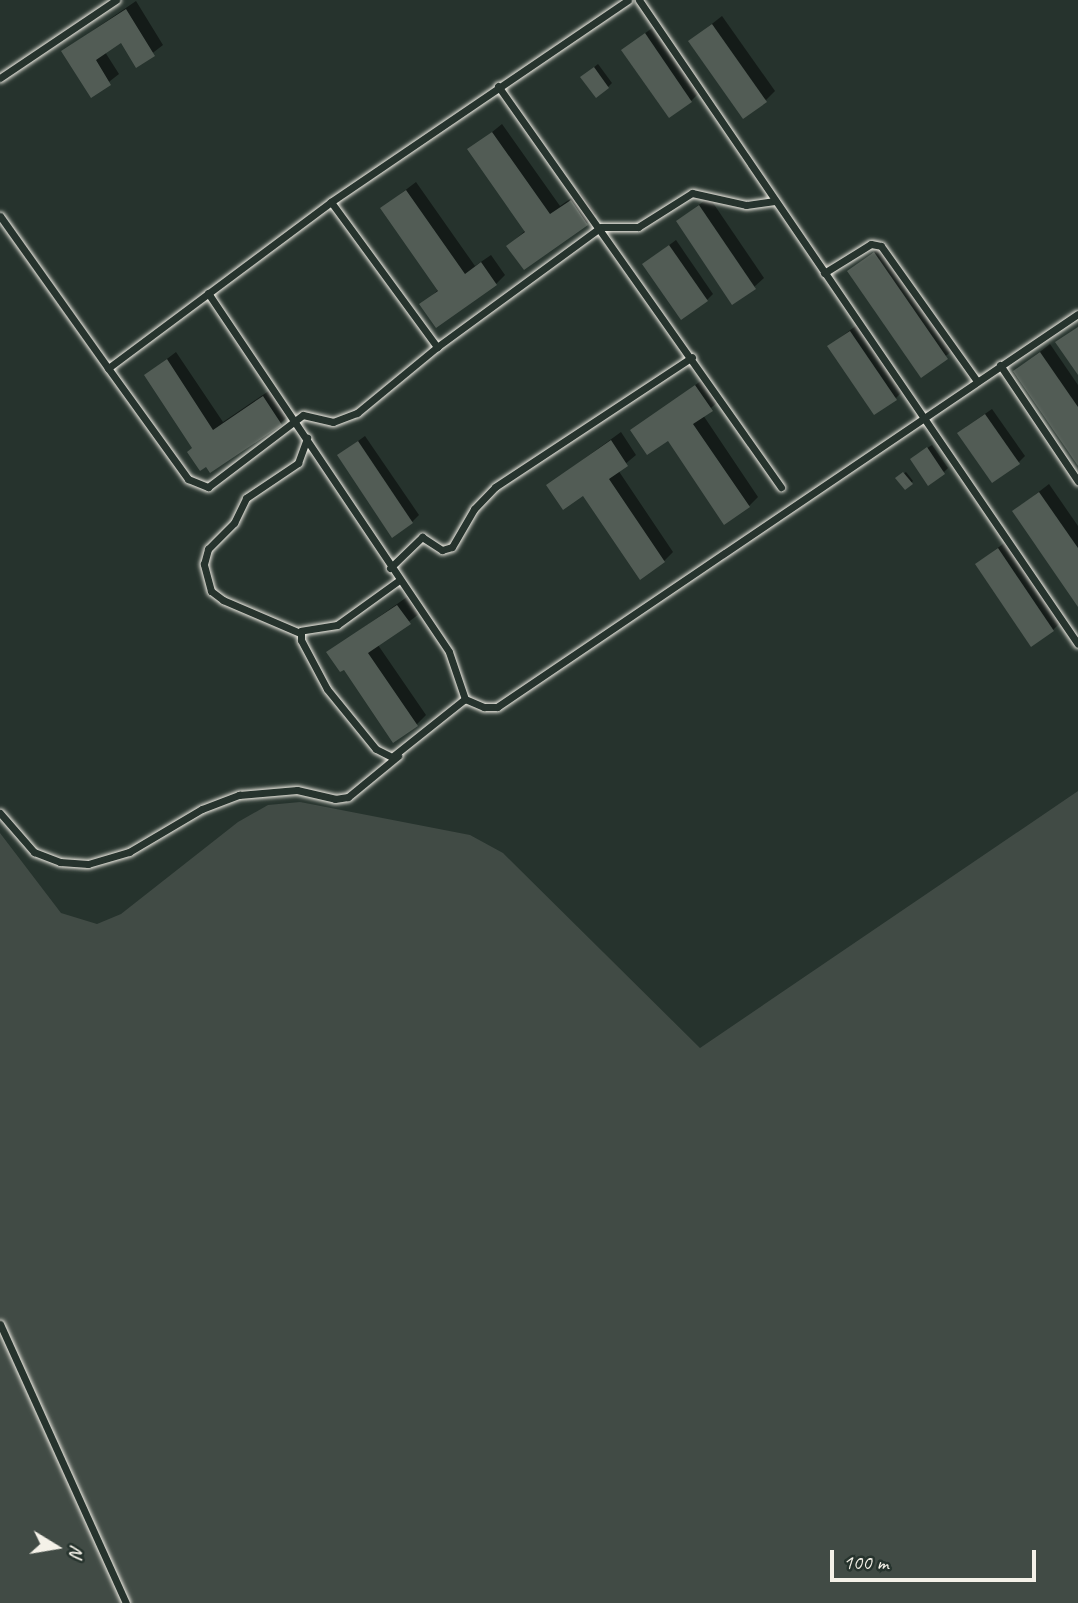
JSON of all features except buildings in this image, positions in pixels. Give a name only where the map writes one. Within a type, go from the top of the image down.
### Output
[{"type":"lane","points":[[0,78],[116,0]]},
{"type":"lane","points":[[108,368],[331,202],[628,0]]},
{"type":"lane","points":[[639,0],[1078,644]]},
{"type":"lane","points":[[498,86],[601,227],[781,487]]},
{"type":"lane","points":[[0,216],[188,479],[201,488],[214,484],[303,415],[342,422],[438,347],[601,227],[638,227],[692,193],[746,205],[775,201]]},
{"type":"lane","points":[[331,202],[438,347]]},
{"type":"lane","points":[[824,273],[871,244],[881,246],[977,381]]},
{"type":"lane","points":[[208,293],[307,438],[398,581],[449,652],[466,699]]},
{"type":"lane","points":[[466,699],[497,707],[923,415],[1078,314]]},
{"type":"lane","points":[[390,568],[422,537],[442,550],[452,547],[474,509],[495,487],[692,357]]},
{"type":"lane","points":[[1000,365],[1078,481]]},
{"type":"lane","points":[[307,438],[298,463],[246,498],[234,523],[208,549],[204,564],[211,591],[223,600],[300,633],[338,625],[398,581]]},
{"type":"lane","points":[[300,633],[327,689],[376,749],[398,756]]},
{"type":"lane","points":[[0,813],[34,852],[60,862],[88,864],[129,852],[202,809],[239,795],[297,790],[348,797],[466,699]]},
{"type":"lane","points":[[0,1324],[126,1603]]},
{"type":"shaded area","points":[[1078,791],[1078,1603],[0,1603],[0,833],[61,913],[97,924],[121,914],[238,822],[268,805],[300,802],[470,835],[503,853],[700,1048]]}]
